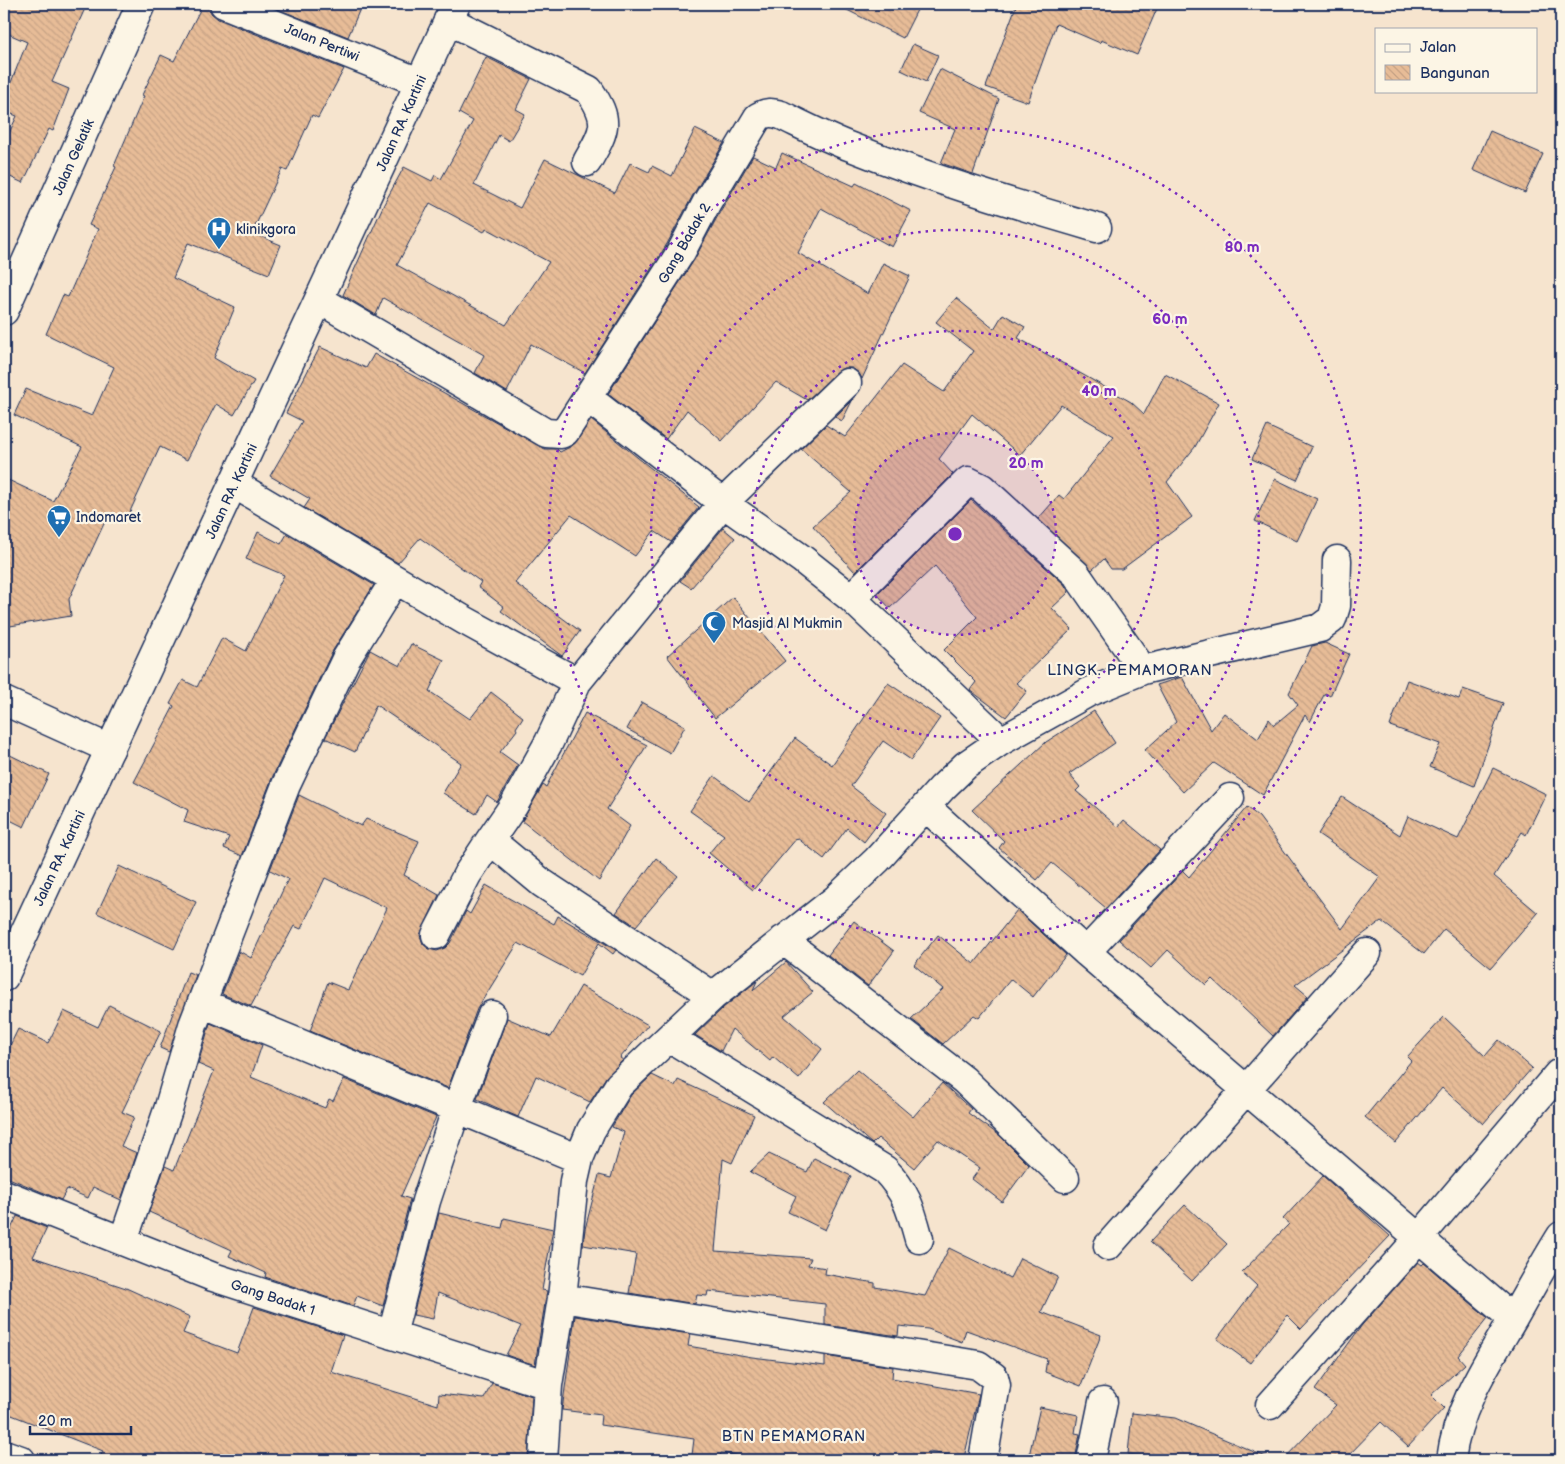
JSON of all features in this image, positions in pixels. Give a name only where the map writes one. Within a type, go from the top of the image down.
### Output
[{"type":"street","name":"Jalan Gelatik","points":[[4,311],[141,4]]},
{"type":"street","name":"Jalan Pertiwi","points":[[224,4],[253,9],[419,82]]},
{"type":"street","name":"Jalan RA. Kartini","points":[[4,978],[452,12]]},
{"type":"street","points":[[452,12],[589,90],[600,107],[603,120],[603,134],[587,162]]},
{"type":"street","name":"Gang Badak 2","points":[[320,300],[546,433],[561,434],[565,432],[588,398],[681,252],[707,202],[758,117],[764,114],[771,112],[781,115],[849,147],[930,177],[1013,204],[1097,228]]},
{"type":"street","points":[[436,935],[467,875],[514,805],[549,742],[577,682],[723,503],[847,383]]},
{"type":"street","points":[[588,398],[723,503],[802,559],[851,598],[1001,741]]},
{"type":"street","points":[[851,598],[968,480],[982,488],[1076,574],[1143,670]]},
{"type":"street","points":[[234,484],[395,580],[577,682]]},
{"type":"street","points":[[547,1460],[548,1385],[562,1298],[571,1207],[579,1159],[595,1123],[619,1085],[713,996],[836,899],[877,860],[966,765],[1001,741],[1089,692],[1143,670],[1320,628],[1332,619],[1336,606],[1337,560]]},
{"type":"street","points":[[123,1241],[202,1003],[286,785],[346,659],[395,580]]},
{"type":"street","points":[[4,701],[110,749]]},
{"type":"street","points":[[1086,952],[1230,798]]},
{"type":"street","points":[[926,807],[1086,952],[1513,1319]]},
{"type":"street","points":[[490,840],[542,883],[713,996]]},
{"type":"street","points":[[783,940],[964,1080],[1065,1178]]},
{"type":"street","points":[[1108,1246],[1368,953]]},
{"type":"street","points":[[202,1003],[456,1110],[579,1159]]},
{"type":"street","points":[[392,1335],[426,1201],[456,1110],[492,1015]]},
{"type":"street","points":[[670,1038],[886,1170],[899,1185],[908,1201],[918,1239]]},
{"type":"street","points":[[1270,1405],[1418,1239],[1558,1074]]},
{"type":"street","name":"Gang Badak 1","points":[[4,1194],[213,1277],[548,1385]]},
{"type":"street","points":[[1451,1460],[1453,1444],[1463,1411],[1487,1361],[1561,1236]]},
{"type":"street","points":[[562,1298],[978,1366],[988,1371],[994,1377],[996,1385],[983,1460]]},
{"type":"street","points":[[1091,1460],[1103,1402]]},
{"type":"street","points":[[4,1454],[21,1460]]},
{"type":"building","points":[[4,4],[87,4],[52,82],[69,89],[53,131],[49,129],[23,183],[4,174],[4,144],[17,116],[4,111],[4,100],[27,42],[4,32]]},
{"type":"building","points":[[203,4],[209,4],[211,13],[218,19],[344,69],[318,118],[312,115],[287,171],[282,169],[252,233],[281,245],[269,274],[188,243],[173,278],[235,307],[214,358],[254,381],[234,415],[216,404],[187,460],[160,447],[126,520],[109,513],[69,599],[71,616],[4,627],[4,478],[53,501],[82,447],[14,415],[26,389],[92,416],[114,367],[46,334],[63,295],[68,297],[98,229],[89,225],[116,167],[114,166],[144,96],[142,95],[161,55],[174,61]]},
{"type":"building","points":[[265,4],[362,4],[348,37]]},
{"type":"building","points":[[835,4],[920,4],[903,38]]},
{"type":"building","points":[[1011,4],[1159,4],[1137,55],[1101,40],[1100,43],[1056,24],[1028,102],[986,87],[1016,6]]},
{"type":"building","points":[[913,44],[938,55],[926,82],[901,70]]},
{"type":"building","points":[[486,57],[531,79],[516,109],[525,114],[509,141],[499,135],[474,185],[520,208],[545,159],[615,193],[630,163],[649,172],[652,166],[672,176],[695,129],[724,143],[667,244],[585,373],[531,344],[507,392],[475,373],[484,355],[383,298],[376,315],[343,295],[384,204],[404,167],[432,181],[435,175],[441,179],[473,121],[459,113]],"holes":[[[430,203],[484,232],[486,228],[549,262],[506,325],[397,265]]]},
{"type":"building","points":[[940,69],[999,99],[973,174],[941,163],[955,129],[919,113]]},
{"type":"building","points":[[1490,131],[1543,154],[1525,193],[1473,170]]},
{"type":"building","points":[[782,153],[854,186],[856,183],[911,211],[892,247],[821,208],[798,253],[868,294],[883,263],[910,276],[862,379],[859,373],[852,368],[843,368],[807,400],[776,382],[722,441],[687,410],[666,439],[608,394],[694,260],[753,156],[776,167]]},
{"type":"building","points":[[956,298],[994,329],[1003,314],[1025,327],[1018,338],[1131,402],[1144,414],[1165,374],[1219,403],[1195,447],[1167,482],[1192,517],[1122,569],[1111,569],[1104,559],[1092,570],[1038,519],[1059,495],[1064,499],[1114,436],[1061,405],[1020,455],[972,414],[939,459],[953,474],[855,572],[813,526],[851,492],[801,449],[826,425],[845,437],[902,365],[944,392],[973,351],[936,322]]},
{"type":"building","points":[[320,347],[366,368],[374,354],[545,449],[557,449],[560,452],[572,446],[591,420],[699,507],[671,542],[654,531],[635,556],[571,515],[515,583],[580,631],[562,656],[501,611],[504,607],[478,587],[481,582],[420,538],[398,563],[304,508],[310,499],[270,476],[302,421],[286,413]]},
{"type":"building","points":[[853,399],[842,421],[835,417]]},
{"type":"building","points":[[1267,426],[1312,447],[1297,480],[1252,459]]},
{"type":"building","points":[[1275,479],[1317,499],[1297,541],[1255,521]]},
{"type":"building","points":[[971,500],[1064,584],[1069,592],[1052,608],[1072,629],[1016,683],[1027,691],[1006,717],[970,690],[976,682],[944,650],[977,617],[935,566],[890,608],[877,594]]},
{"type":"building","points":[[723,528],[735,538],[691,588],[680,581]]},
{"type":"building","points":[[258,532],[281,544],[287,534],[374,585],[332,652],[272,778],[242,856],[224,848],[229,837],[184,822],[188,810],[134,782],[174,706],[170,704],[183,680],[197,687],[222,638],[246,651],[284,575],[246,559]]},
{"type":"building","name":"Masjid Al Mukmin","points":[[733,597],[785,661],[715,718],[667,656]]},
{"type":"building","points":[[1325,643],[1349,654],[1330,696],[1325,693],[1310,722],[1305,715],[1263,795],[1214,763],[1183,792],[1145,750],[1176,722],[1157,685],[1182,677],[1211,730],[1224,713],[1258,739],[1269,719],[1274,725],[1298,705],[1289,693],[1312,646]]},
{"type":"building","points":[[411,644],[444,660],[429,691],[470,719],[491,692],[523,717],[516,728],[517,730],[500,752],[518,765],[497,802],[487,795],[476,814],[443,793],[461,763],[376,705],[355,752],[325,738],[370,650],[400,666]]},
{"type":"building","points":[[1407,680],[1459,699],[1463,689],[1503,703],[1474,786],[1430,767],[1440,744],[1390,726]]},
{"type":"building","points":[[888,683],[940,718],[911,760],[883,741],[851,786],[886,813],[864,842],[847,828],[824,859],[797,838],[753,890],[709,853],[724,835],[690,811],[714,776],[749,802],[795,738],[832,765]]},
{"type":"building","points":[[642,702],[685,726],[670,753],[627,729]]},
{"type":"building","points":[[1094,711],[1115,743],[1069,774],[1080,787],[1076,791],[1118,827],[1124,820],[1160,850],[1106,908],[1052,863],[1037,880],[999,848],[1004,841],[972,810],[1046,742]]},
{"type":"building","points":[[585,713],[647,745],[607,809],[630,826],[599,881],[522,821],[543,785],[546,787]]},
{"type":"building","points":[[4,752],[49,774],[24,827],[4,817]]},
{"type":"building","points":[[1493,768],[1546,794],[1526,835],[1522,832],[1494,876],[1538,913],[1491,968],[1444,929],[1424,954],[1381,921],[1295,985],[1308,996],[1273,1036],[1212,979],[1206,985],[1168,950],[1151,968],[1119,940],[1183,871],[1189,877],[1247,807],[1259,817],[1342,929],[1380,877],[1318,834],[1342,797],[1400,835],[1408,816],[1458,839]]},
{"type":"building","points":[[299,795],[361,826],[366,819],[419,841],[404,875],[439,895],[420,935],[423,944],[429,949],[437,951],[445,948],[450,943],[466,911],[470,914],[486,885],[554,924],[558,916],[616,950],[613,954],[599,943],[580,976],[518,943],[477,1009],[448,1088],[310,1031],[328,982],[348,990],[387,908],[325,878],[301,929],[294,926],[251,1006],[222,994],[239,951],[251,958],[288,879],[270,870]]},
{"type":"building","points":[[656,858],[678,876],[636,926],[616,913]]},
{"type":"building","points":[[119,866],[196,902],[174,949],[97,913]]},
{"type":"building","points":[[1017,910],[1066,955],[1033,997],[1011,979],[979,1018],[974,1015],[943,1044],[911,1019],[943,989],[914,965],[938,935],[974,964]]},
{"type":"building","points":[[854,921],[894,951],[868,986],[828,955]]},
{"type":"building","points":[[786,962],[813,992],[784,1016],[822,1049],[799,1079],[773,1057],[770,1061],[732,1029],[721,1051],[695,1035],[723,1008],[757,981],[753,990]]},
{"type":"building","points":[[188,972],[196,975],[169,1052],[160,1048]]},
{"type":"building","points":[[581,986],[648,1025],[620,1058],[623,1060],[606,1077],[590,1102],[536,1076],[518,1117],[477,1099],[507,1018],[551,1037]]},
{"type":"building","points":[[109,1005],[161,1031],[122,1112],[134,1117],[121,1146],[137,1153],[121,1200],[93,1187],[88,1198],[67,1189],[61,1200],[4,1176],[4,1058],[18,1029],[48,1043],[64,1011],[98,1027]]},
{"type":"building","points":[[1444,1017],[1485,1056],[1499,1040],[1532,1068],[1483,1124],[1442,1088],[1396,1143],[1365,1117],[1411,1061],[1407,1057]]},
{"type":"building","points":[[210,1023],[262,1045],[251,1077],[325,1108],[329,1099],[333,1101],[344,1079],[436,1117],[401,1196],[410,1199],[383,1306],[357,1296],[353,1306],[265,1277],[266,1273],[229,1256],[232,1250],[149,1212],[165,1166],[174,1170],[214,1071],[198,1064]]},
{"type":"building","points":[[857,1070],[913,1117],[942,1083],[971,1109],[968,1113],[999,1135],[1029,1165],[1002,1202],[972,1179],[980,1168],[938,1140],[914,1168],[878,1138],[872,1144],[824,1102]]},
{"type":"building","points":[[652,1075],[675,1086],[678,1080],[754,1115],[732,1163],[723,1159],[715,1251],[811,1258],[808,1265],[826,1268],[825,1274],[875,1283],[875,1287],[925,1296],[949,1248],[1010,1278],[1020,1258],[1058,1277],[1041,1312],[1101,1335],[1081,1386],[1045,1372],[1047,1359],[966,1330],[962,1342],[928,1329],[899,1326],[898,1336],[825,1325],[825,1304],[708,1291],[707,1296],[697,1295],[695,1304],[629,1293],[636,1254],[583,1245],[585,1229],[599,1175],[611,1178],[624,1132],[612,1127],[631,1095]]},
{"type":"building","points":[[769,1154],[807,1172],[814,1158],[851,1176],[825,1230],[788,1212],[796,1196],[750,1172]]},
{"type":"building","points":[[1323,1176],[1390,1236],[1301,1329],[1287,1315],[1250,1363],[1217,1339],[1257,1286],[1242,1272],[1289,1224],[1283,1219]]},
{"type":"building","points":[[1185,1205],[1227,1244],[1192,1281],[1150,1242]]},
{"type":"building","points":[[439,1213],[502,1228],[504,1218],[553,1229],[542,1290],[547,1291],[535,1365],[506,1355],[521,1326],[438,1293],[433,1319],[413,1315]]},
{"type":"building","points":[[17,1216],[47,1228],[33,1257],[126,1288],[190,1317],[183,1333],[237,1353],[254,1307],[343,1335],[331,1372],[438,1405],[439,1394],[484,1399],[492,1383],[532,1396],[528,1460],[99,1460],[103,1451],[4,1412],[4,1244]]},
{"type":"building","points":[[1418,1262],[1422,1265],[1424,1263],[1488,1318],[1458,1356],[1465,1364],[1431,1395],[1444,1408],[1408,1447],[1381,1422],[1344,1460],[1283,1460],[1336,1405],[1315,1390],[1362,1325]]},
{"type":"building","points":[[575,1316],[690,1334],[688,1346],[752,1357],[825,1366],[825,1356],[893,1367],[892,1378],[979,1394],[964,1458],[929,1452],[927,1460],[774,1460],[721,1453],[720,1458],[692,1455],[694,1439],[600,1425],[601,1415],[562,1410]]},
{"type":"building","points":[[1040,1407],[1078,1415],[1075,1433],[1080,1434],[1075,1460],[1028,1460]]},
{"type":"building","points":[[1132,1413],[1175,1418],[1273,1460],[1182,1460],[1128,1454]]},
{"type":"place","name":"klinikgora","points":[[219,250]]},
{"type":"place","name":"Indomaret","points":[[59,538]]},
{"type":"place","name":"Masjid Al Mukmin","points":[[714,644]]},
{"type":"district","name":"LINGK. PEMAMORAN","points":[[1130,670]]},
{"type":"district","name":"BTN PEMAMORAN","points":[[794,1436]]}]
